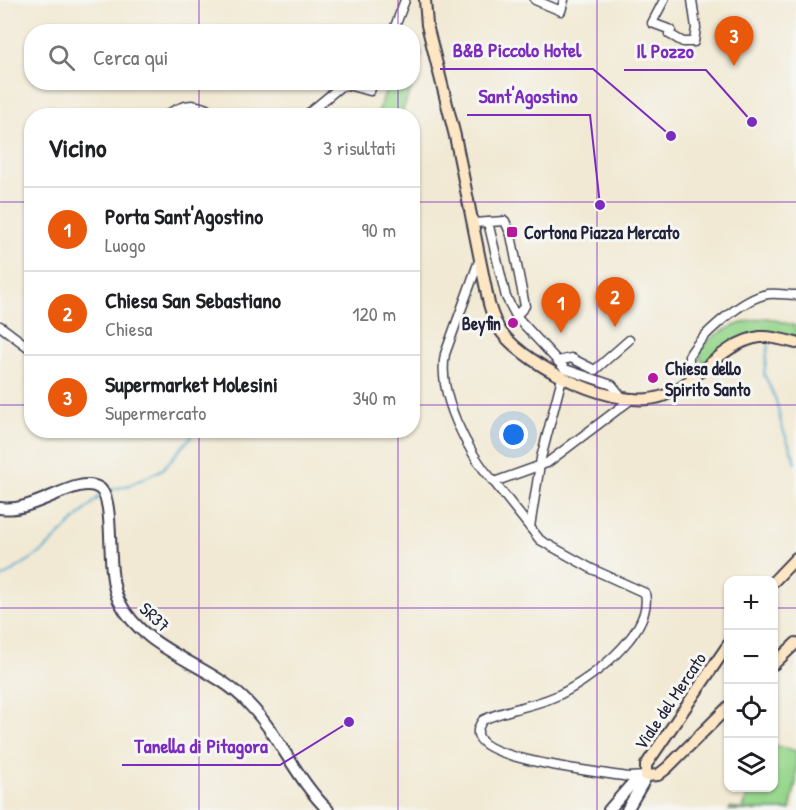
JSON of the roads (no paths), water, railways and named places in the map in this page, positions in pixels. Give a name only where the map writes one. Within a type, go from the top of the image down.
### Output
[{"type":"main road","points":[[424,0],[427,24],[455,136],[489,304],[494,320],[502,333],[517,349],[562,378],[633,398],[664,396],[693,380],[741,343],[761,337],[796,343]]},
{"type":"main road","points":[[778,577],[796,558]]},
{"type":"main road","points":[[778,660],[796,643]]},
{"type":"main road","name":"Viale del Mercato","points":[[724,652],[646,765],[646,776],[658,775],[667,768],[724,712]]},
{"type":"street","points":[[396,24],[405,0]]},
{"type":"street","points":[[535,0],[561,11],[564,0]]},
{"type":"street","points":[[664,0],[652,23],[671,30],[669,34],[683,42],[694,42],[696,28],[692,0]]},
{"type":"street","points":[[314,108],[336,90]]},
{"type":"street","points":[[182,108],[190,104],[198,104],[206,108]]},
{"type":"street","points":[[472,223],[505,221],[511,235],[525,306],[516,316]]},
{"type":"street","points":[[488,222],[506,297],[516,316],[565,369],[612,385],[621,396]]},
{"type":"street","points":[[480,258],[445,354],[443,371],[445,384],[462,432],[494,482],[540,540],[645,593],[644,616],[635,635],[572,688],[552,698],[501,711],[483,720],[479,737],[490,748],[512,757],[628,777],[646,776]]},
{"type":"street","points":[[693,380],[689,369],[689,356],[728,316],[749,301],[768,294],[796,295]]},
{"type":"street","points":[[0,326],[24,344]]},
{"type":"street","points":[[558,361],[571,358],[594,370],[629,340]]},
{"type":"street","points":[[530,528],[539,467],[562,378]]},
{"type":"street","points":[[494,482],[539,467],[633,398]]},
{"type":"street","name":"SR37","points":[[0,508],[28,508],[87,484],[103,491],[110,506],[109,562],[112,587],[132,622],[157,644],[232,689],[249,704],[328,810]]},
{"type":"street","points":[[609,810],[629,787],[646,776]]},
{"type":"street","points":[[627,810],[646,776]]},
{"type":"waterway","points":[[768,346],[764,374],[776,400],[781,424],[796,463]]},
{"type":"waterway","points":[[106,491],[130,485],[163,469],[190,438]]},
{"type":"waterway","points":[[0,579],[43,551],[101,495]]},
{"type":"place","name":"Supermarket Molesini","points":[[734,66]]},
{"type":"place","name":"Il Pozzo","points":[[752,122]]},
{"type":"place","name":"B&B Piccolo Hotel","points":[[671,136]]},
{"type":"place","name":"Sant'Agostino","points":[[600,205]]},
{"type":"place","name":"Cortona Piazza Mercato","points":[[512,232]]},
{"type":"place","name":"Beyfin","points":[[513,323]]},
{"type":"place","name":"Chiesa San Sebastiano","points":[[615,327]]},
{"type":"place","name":"Porta Sant'Agostino","points":[[561,333]]},
{"type":"place","name":"Chiesa dello Spirito Santo","points":[[653,378]]},
{"type":"place","name":"Tanella di Pitagora","points":[[349,722]]}]
